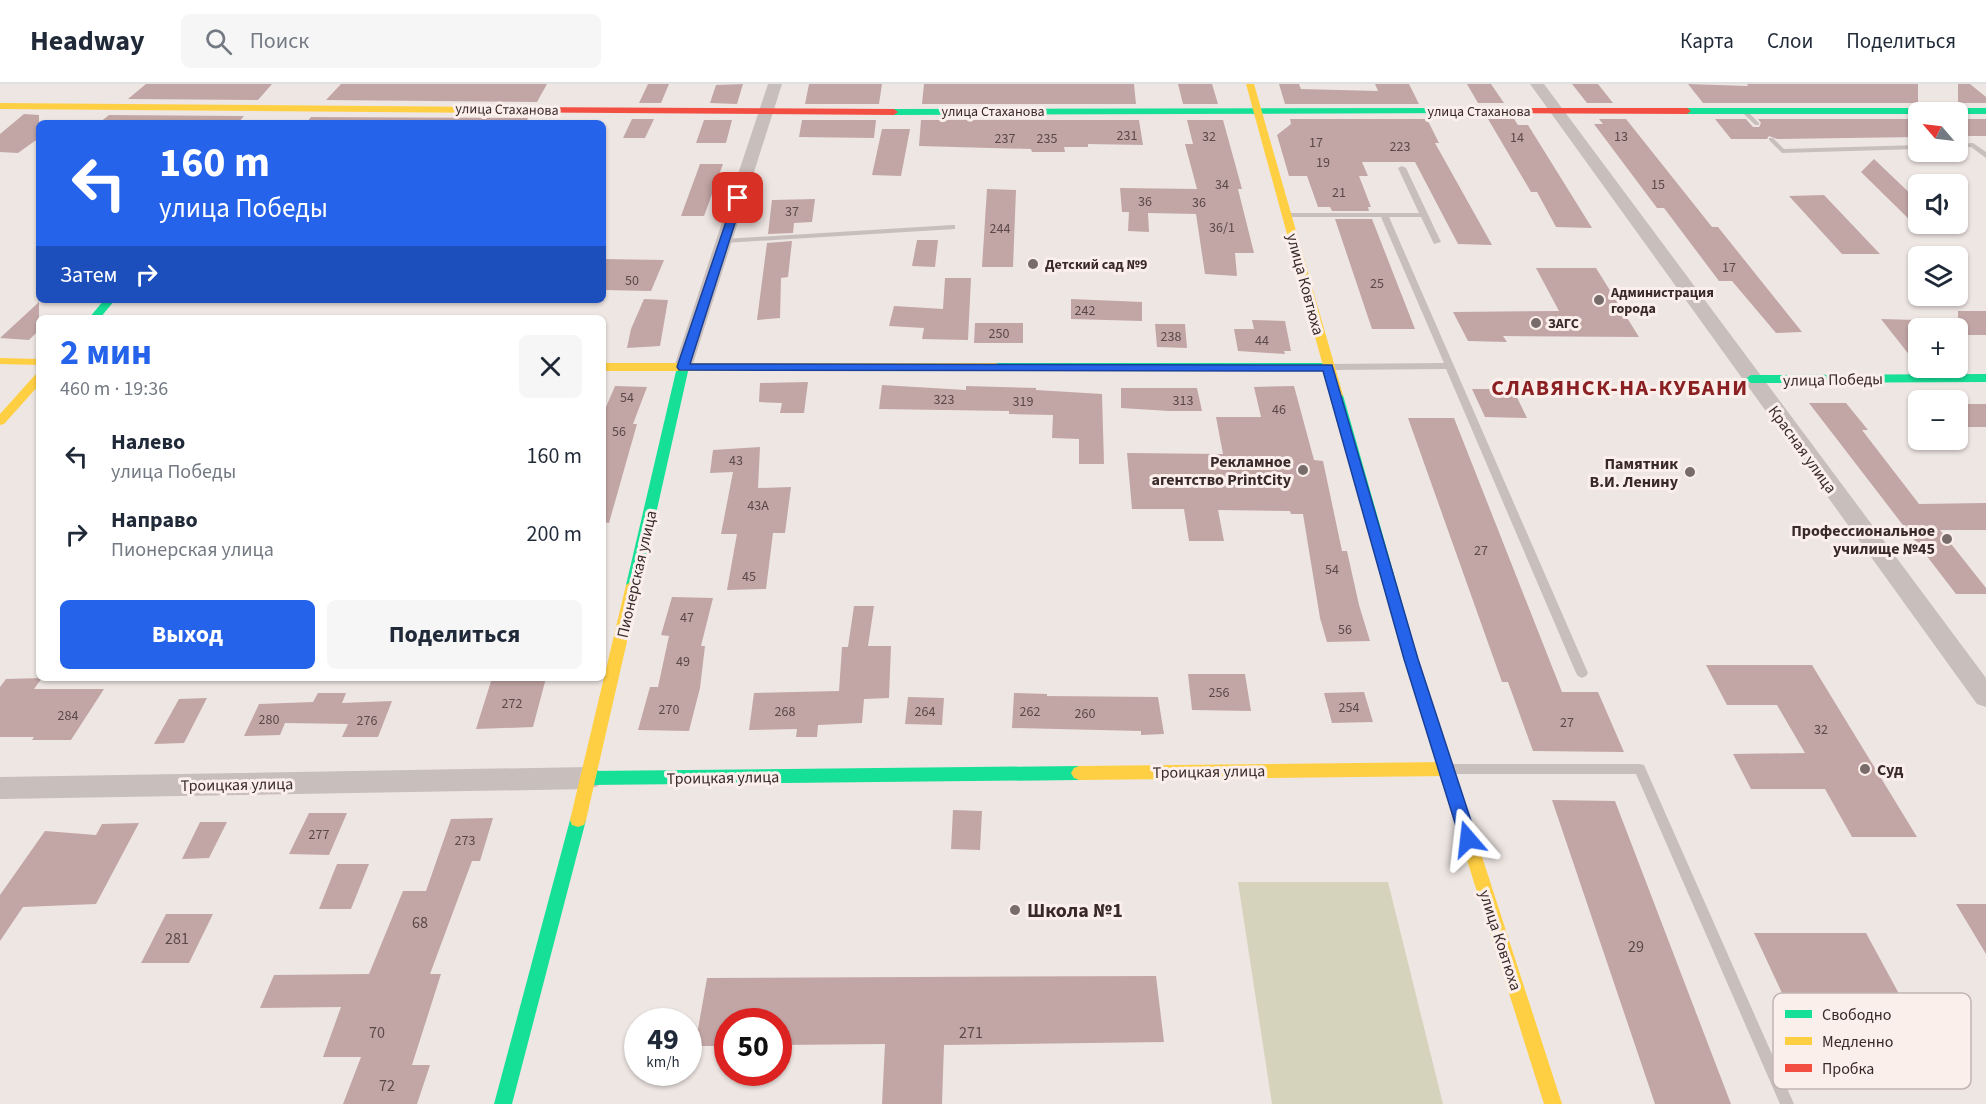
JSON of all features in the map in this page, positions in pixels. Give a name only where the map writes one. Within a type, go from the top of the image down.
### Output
[{"type":"street","name":"Пионерская улица","points":[[503,1104],[589,778],[683,367],[775,84]]},
{"type":"street","name":"улица Ковтюха","points":[[1250,84],[1411,659],[1553,1104]]},
{"type":"street","name":"Красная улица","points":[[1537,84],[1751,380],[1986,697]]},
{"type":"street","points":[[274,120],[301,92]]},
{"type":"street","name":"улица Стаханова","points":[[0,106],[286,106],[766,112],[1986,111]]},
{"type":"street","points":[[97,315],[107,303]]},
{"type":"street","points":[[0,361],[36,362]]},
{"type":"street","points":[[606,367],[1328,367]]},
{"type":"street","name":"улица Победы","points":[[1751,380],[1986,378]]},
{"type":"street","points":[[0,421],[36,381]]},
{"type":"street","name":"Троицкая улица","points":[[0,788],[589,778],[1446,769]]},
{"type":"lane","points":[[1745,112],[1757,124]]},
{"type":"lane","points":[[1771,139],[1782,150],[1908,147]]},
{"type":"lane","points":[[1968,145],[1973,145],[1986,156]]},
{"type":"lane","points":[[1402,168],[1437,242]]},
{"type":"lane","points":[[1287,215],[1424,215]]},
{"type":"lane","points":[[1384,215],[1582,673]]},
{"type":"lane","points":[[724,241],[952,226]]},
{"type":"lane","points":[[1328,367],[1449,366]]},
{"type":"lane","points":[[1446,769],[1640,769],[1773,1072]]},
{"type":"lane","points":[[1780,1089],[1787,1104]]},
{"type":"shaded area","points":[[1238,882],[1388,882],[1443,1104],[1272,1104]]},
{"type":"building","points":[[146,84],[272,84],[258,100],[128,99]]},
{"type":"building","points":[[341,84],[547,84],[537,102],[326,100]]},
{"type":"building","points":[[648,84],[669,84],[661,103],[639,103]]},
{"type":"building","points":[[743,84],[737,104],[710,103],[716,85]]},
{"type":"building","points":[[809,84],[882,84],[879,104],[805,104]]},
{"type":"building","points":[[924,84],[1134,84],[1136,104],[922,104]]},
{"type":"building","points":[[1178,84],[1212,84],[1218,104],[1183,104]]},
{"type":"building","points":[[1279,84],[1299,84],[1301,89],[1378,91],[1375,84],[1409,84],[1419,104],[1285,104]]},
{"type":"building","points":[[1467,84],[1491,84],[1504,103],[1478,103]]},
{"type":"building","points":[[1572,84],[1598,84],[1613,103],[1587,103]]},
{"type":"building","points":[[1688,84],[1748,86],[1747,84],[1918,84],[1918,102],[1908,103],[1703,103]]},
{"type":"building","points":[[1958,84],[1970,84],[1986,97],[1986,103],[1958,102]]},
{"type":"building","points":[[24,114],[39,115],[39,120],[36,120],[36,140],[18,153],[0,152],[0,134]]},
{"type":"building","points":[[109,115],[244,116],[241,120],[103,120]]},
{"type":"building","points":[[311,117],[528,118],[527,120],[308,120]]},
{"type":"building","points":[[632,119],[654,119],[645,138],[623,138]]},
{"type":"building","points":[[1290,119],[1427,119],[1439,143],[1435,143],[1492,245],[1458,244],[1415,162],[1362,162],[1368,176],[1359,176],[1371,207],[1368,207],[1369,211],[1332,211],[1330,207],[1318,207],[1307,176],[1289,176],[1277,135],[1291,124]]},
{"type":"building","points":[[1488,119],[1514,119],[1518,125],[1528,125],[1592,228],[1556,227],[1537,192],[1531,192]]},
{"type":"building","points":[[1599,119],[1626,119],[1712,227],[1718,227],[1802,332],[1776,333],[1732,281],[1719,281],[1664,208],[1657,208],[1594,124],[1603,124]]},
{"type":"building","points":[[1715,119],[1746,119],[1753,127],[1759,127],[1761,123],[1758,119],[1908,119],[1908,137],[1777,139],[1769,136],[1767,139],[1731,139]]},
{"type":"building","points":[[1968,119],[1986,119],[1986,136],[1968,136]]},
{"type":"building","points":[[704,120],[732,120],[726,143],[696,143]]},
{"type":"building","points":[[802,120],[876,120],[874,138],[799,137]]},
{"type":"building","points":[[921,120],[1139,120],[1143,145],[1088,144],[1088,147],[1064,147],[1065,152],[919,146]]},
{"type":"building","points":[[1187,120],[1223,120],[1242,189],[1238,189],[1254,253],[1235,253],[1237,276],[1205,274],[1196,214],[1148,213],[1149,232],[1128,231],[1129,212],[1122,212],[1120,188],[1197,189],[1185,144],[1193,144]]},
{"type":"building","points":[[882,129],[910,129],[901,176],[872,175]]},
{"type":"building","points":[[1874,159],[1908,191],[1908,218],[1861,172]]},
{"type":"building","points":[[700,164],[723,164],[704,216],[681,216]]},
{"type":"building","points":[[987,189],[1016,190],[1013,267],[982,267]]},
{"type":"building","points":[[1824,195],[1880,254],[1842,254],[1789,196]]},
{"type":"building","points":[[815,199],[812,222],[794,223],[793,233],[768,234],[772,200]]},
{"type":"building","points":[[1335,219],[1372,219],[1415,329],[1372,329]]},
{"type":"building","points":[[917,240],[938,240],[935,267],[912,266]]},
{"type":"building","points":[[792,241],[788,277],[781,278],[780,318],[757,320],[767,243]]},
{"type":"building","points":[[606,259],[664,260],[651,291],[606,290]]},
{"type":"building","points":[[1536,268],[1596,268],[1639,337],[1503,336],[1507,342],[1468,341],[1453,312],[1559,311]]},
{"type":"building","points":[[945,278],[971,278],[968,340],[922,339],[924,328],[889,326],[894,306],[943,309]]},
{"type":"building","points":[[644,299],[668,300],[660,346],[627,348],[631,329]]},
{"type":"building","points":[[1071,299],[1142,302],[1142,321],[1071,319]]},
{"type":"building","points":[[39,303],[36,333],[29,340],[0,338]]},
{"type":"building","points":[[1958,311],[1986,311],[1986,335],[1968,335],[1968,318],[1958,318]]},
{"type":"building","points":[[1881,319],[1908,320],[1908,353]]},
{"type":"building","points":[[1252,320],[1285,321],[1291,351],[1284,351],[1285,354],[1238,351],[1234,329],[1254,329]]},
{"type":"building","points":[[975,323],[1023,323],[1023,343],[974,343]]},
{"type":"building","points":[[1155,324],[1185,324],[1187,348],[1157,347]]},
{"type":"building","points":[[808,382],[804,413],[780,413],[782,403],[759,402],[760,383]]},
{"type":"building","points":[[882,385],[966,390],[966,386],[1036,388],[1036,390],[1102,394],[1104,464],[1079,464],[1079,439],[1052,438],[1053,415],[1009,414],[1009,411],[879,409]]},
{"type":"building","points":[[615,386],[647,387],[633,424],[637,424],[609,523],[606,522],[606,407]]},
{"type":"building","points":[[1294,386],[1314,460],[1323,461],[1342,551],[1347,551],[1370,641],[1327,642],[1320,618],[1303,514],[1291,514],[1290,511],[1218,510],[1224,541],[1189,541],[1184,509],[1132,509],[1127,453],[1223,454],[1216,417],[1261,417],[1254,387]]},
{"type":"building","points":[[1121,388],[1197,388],[1202,411],[1121,408]]},
{"type":"building","points":[[1472,389],[1513,389],[1527,418],[1485,417]]},
{"type":"building","points":[[1809,403],[1846,403],[1868,430],[1862,430],[1919,504],[1986,503],[1986,530],[1940,530],[1986,588],[1986,594],[1956,594]]},
{"type":"building","points":[[1968,404],[1986,404],[1986,427],[1968,427]]},
{"type":"building","points":[[1408,418],[1454,418],[1562,692],[1598,692],[1624,752],[1533,751],[1508,682],[1502,682]]},
{"type":"building","points":[[760,447],[758,488],[791,487],[785,533],[773,533],[766,589],[727,590],[737,534],[721,534],[733,472],[710,473],[713,450]]},
{"type":"building","points":[[672,597],[713,598],[701,646],[705,646],[700,688],[689,731],[638,730],[650,687],[658,687],[669,636],[661,635]]},
{"type":"building","points":[[854,606],[874,606],[868,646],[891,646],[889,698],[864,699],[862,723],[818,725],[817,737],[796,737],[797,729],[749,730],[754,693],[839,691],[842,647],[848,647]]},
{"type":"building","points":[[1706,665],[1812,665],[1917,837],[1852,837],[1825,789],[1751,789],[1733,754],[1805,753],[1777,705],[1727,705]]},
{"type":"building","points":[[1188,674],[1245,674],[1251,711],[1192,710]]},
{"type":"building","points":[[36,678],[36,681],[40,681],[34,689],[104,689],[71,740],[0,737],[0,687],[6,679]]},
{"type":"building","points":[[491,681],[545,681],[533,727],[476,729]]},
{"type":"building","points":[[1364,692],[1373,722],[1332,723],[1324,693]]},
{"type":"building","points":[[318,693],[346,693],[342,703],[392,701],[378,737],[342,737],[348,724],[285,723],[280,735],[244,736],[259,704],[313,702]]},
{"type":"building","points":[[1014,693],[1047,694],[1047,696],[1158,697],[1164,734],[1141,735],[1141,731],[1012,728]]},
{"type":"building","points":[[908,697],[944,698],[942,725],[905,724]]},
{"type":"building","points":[[207,698],[184,743],[154,744],[179,699]]},
{"type":"building","points":[[1552,800],[1615,801],[1731,1104],[1655,1104]]},
{"type":"building","points":[[953,810],[982,811],[980,850],[951,849]]},
{"type":"building","points":[[309,813],[347,813],[329,855],[289,854]]},
{"type":"building","points":[[493,818],[480,861],[472,861],[430,974],[441,974],[412,1065],[430,1065],[417,1104],[343,1104],[361,1057],[323,1057],[341,1007],[260,1008],[274,975],[369,974],[403,891],[426,891],[451,819]]},
{"type":"building","points":[[200,822],[227,822],[209,858],[182,859]]},
{"type":"building","points":[[139,823],[96,904],[23,907],[0,941],[0,895],[45,831],[96,835],[102,824]]},
{"type":"building","points":[[337,864],[369,864],[351,909],[319,909]]},
{"type":"building","points":[[1956,904],[1986,904],[1986,954]]},
{"type":"building","points":[[166,914],[213,914],[189,963],[141,963]]},
{"type":"building","points":[[1754,933],[1866,933],[1899,993],[1782,993]]},
{"type":"building","points":[[1156,976],[1164,1042],[944,1045],[942,1104],[882,1104],[885,1044],[792,1045],[792,1008],[714,1008],[714,1046],[702,1046],[702,1008],[707,978]]},
{"type":"traffic: fast","points":[[894,112],[1463,111]]},
{"type":"traffic: fast","points":[[1687,111],[1986,111]]},
{"type":"traffic: fast","points":[[97,315],[107,303]]},
{"type":"traffic: fast","points":[[633,585],[683,367]]},
{"type":"traffic: fast","points":[[996,367],[1328,367]]},
{"type":"traffic: fast","points":[[1751,379],[1986,378]]},
{"type":"traffic: fast","points":[[1337,395],[1411,659],[1468,838]]},
{"type":"traffic: fast","points":[[589,778],[1079,773]]},
{"type":"traffic: fast","points":[[503,1104],[578,820]]},
{"type":"traffic: slow","points":[[1250,84],[1337,395]]},
{"type":"traffic: slow","points":[[0,106],[494,110]]},
{"type":"traffic: slow","points":[[0,361],[36,362]]},
{"type":"traffic: slow","points":[[606,367],[996,367]]},
{"type":"traffic: slow","points":[[0,421],[36,381]]},
{"type":"traffic: slow","points":[[578,820],[633,585]]},
{"type":"traffic: slow","points":[[1079,773],[1446,769]]},
{"type":"traffic: slow","points":[[1468,838],[1553,1104]]},
{"type":"traffic: jam","points":[[494,110],[894,112]]},
{"type":"traffic: jam","points":[[1463,111],[1687,111]]},
{"type":"place","name":"Детский сад №9","points":[[1033,264]]},
{"type":"place","name":"Администрация города","points":[[1599,300]]},
{"type":"place","name":"ЗАГС","points":[[1536,323]]},
{"type":"place","name":"Рекламное агентство PrintCity","points":[[1303,470]]},
{"type":"place","name":"Памятник В.И. Ленину","points":[[1690,472]]},
{"type":"place","name":"Профессиональное училище №45","points":[[1947,539]]},
{"type":"place","name":"Суд","points":[[1865,769]]},
{"type":"place","name":"Школа №1","points":[[1015,910]]},
{"type":"district","name":"СЛАВЯНСК-НА-КУБАНИ","points":[[1620,387]]},
{"type":"route","points":[[738,198],[683,367],[1328,367],[1411,659],[1468,839]]}]
